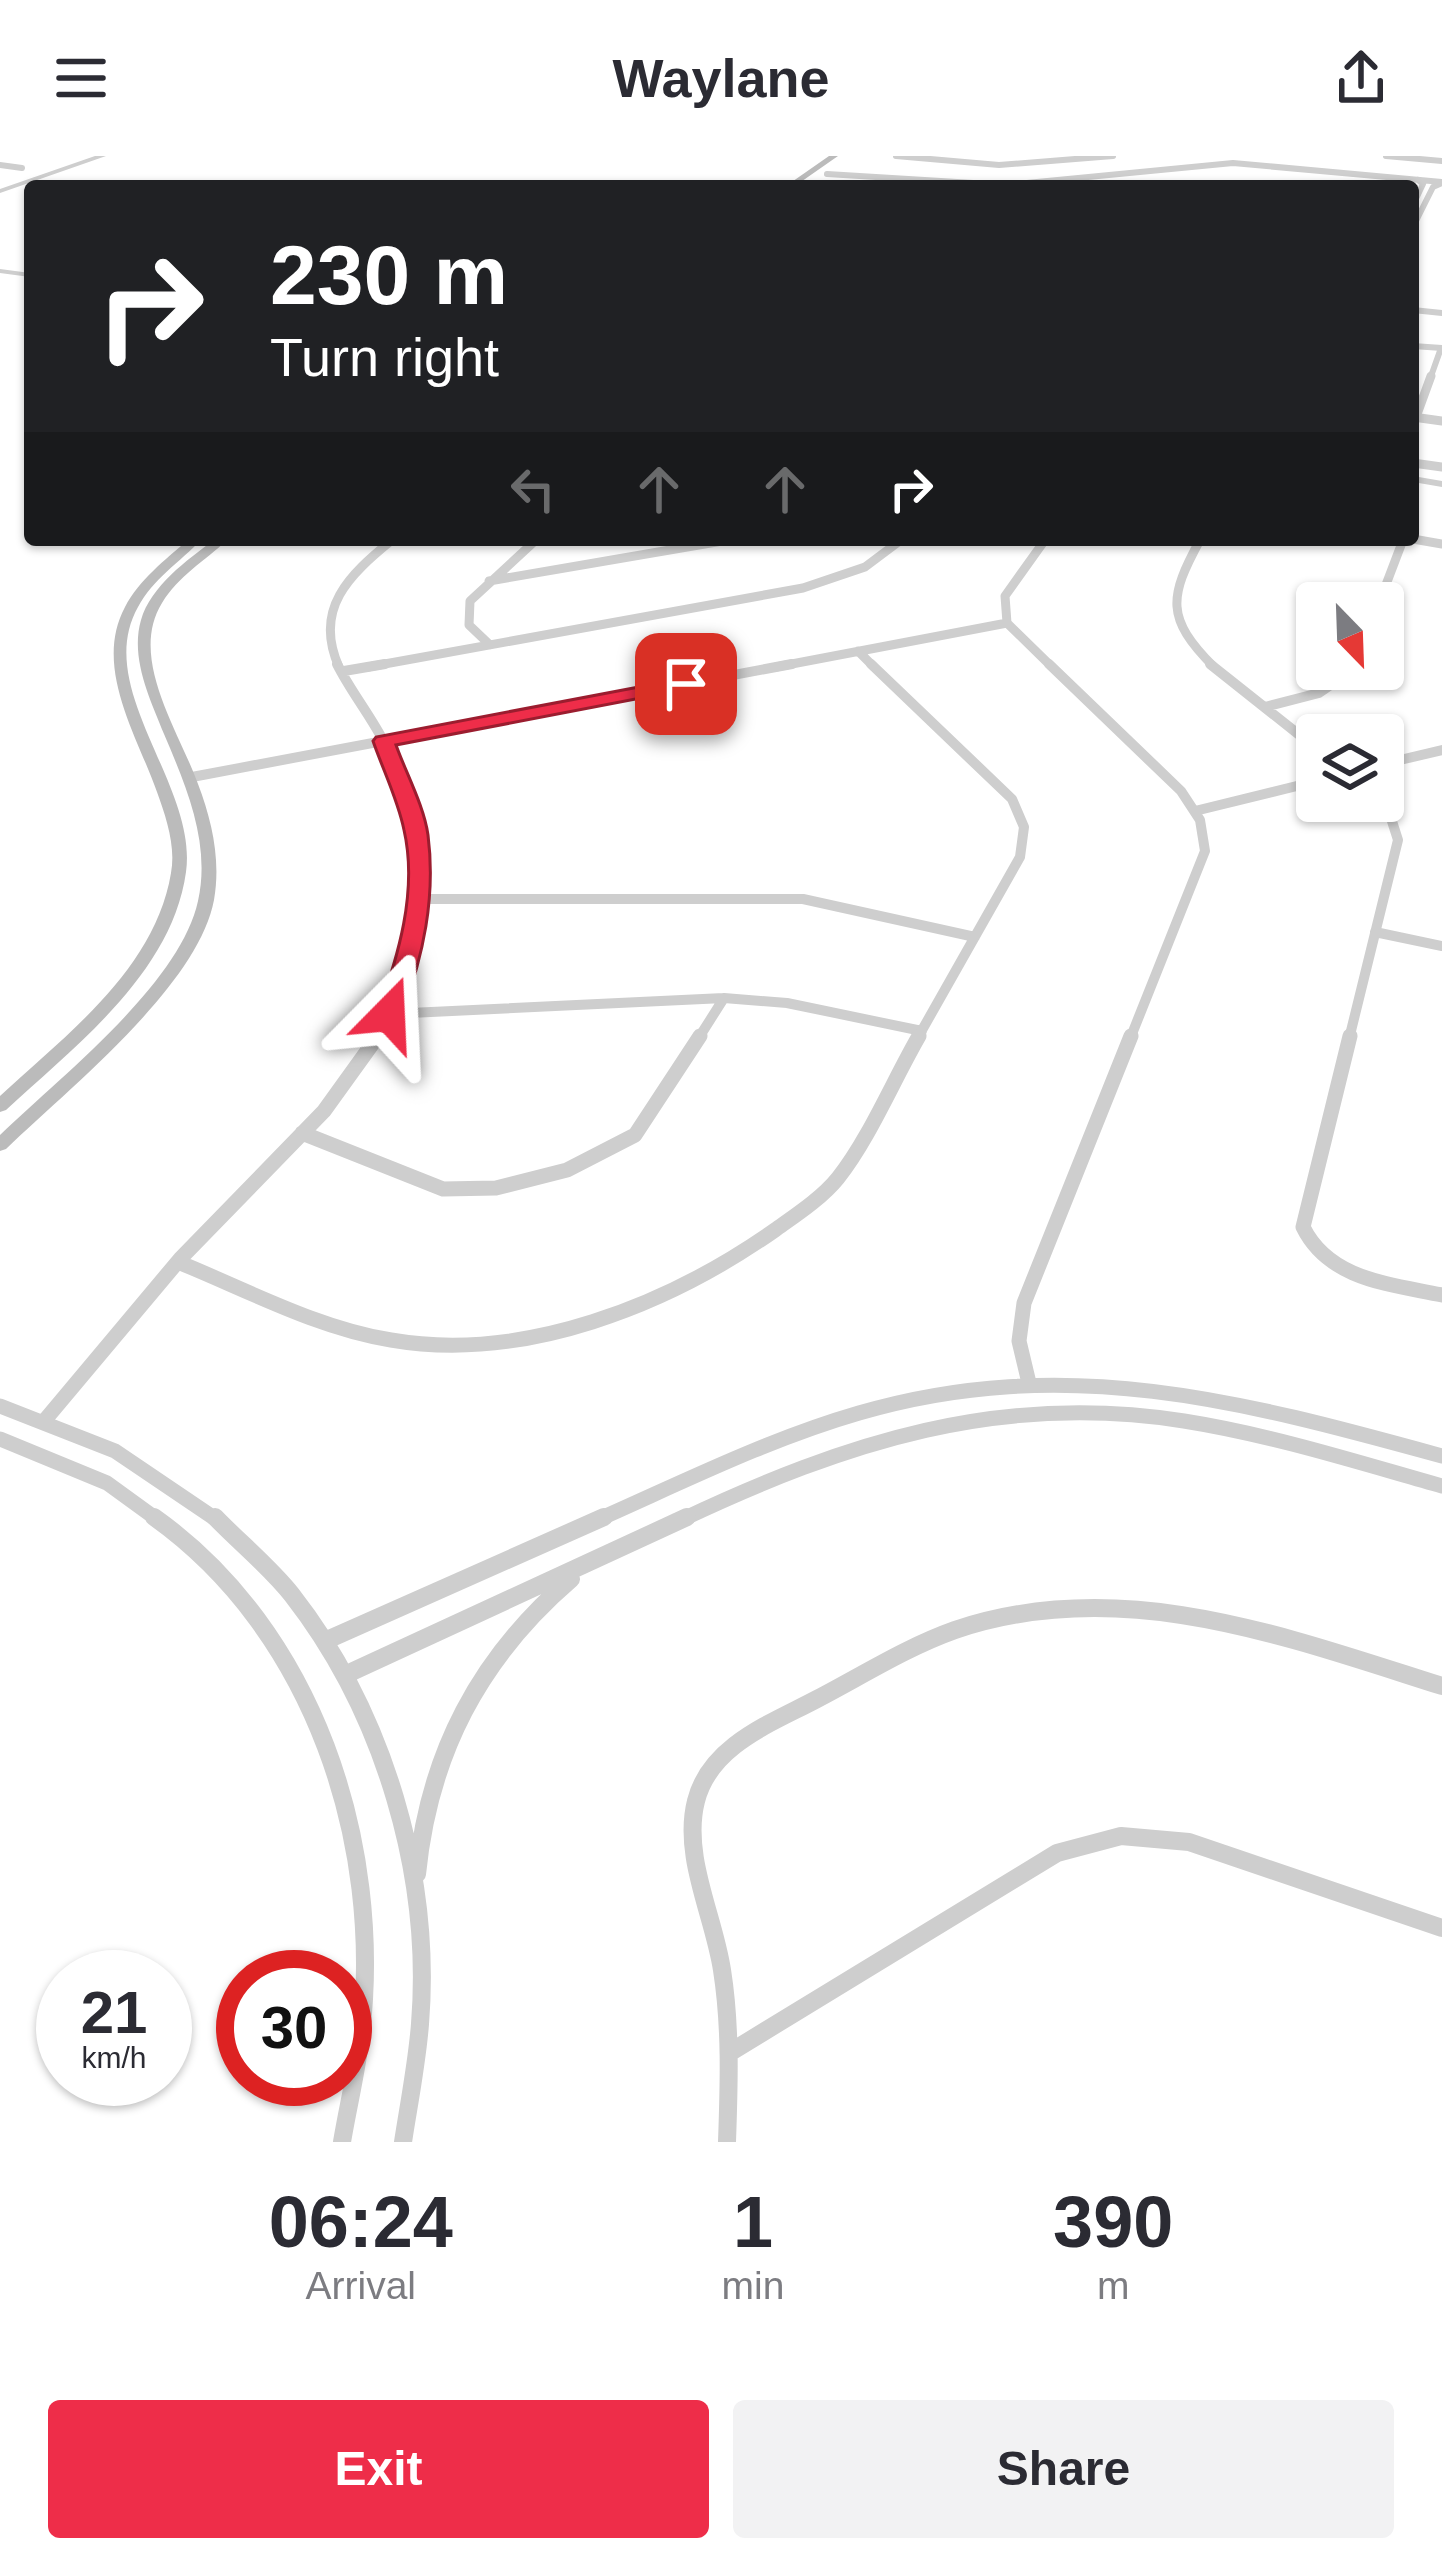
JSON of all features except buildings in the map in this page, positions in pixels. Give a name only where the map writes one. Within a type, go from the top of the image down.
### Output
[{"type":"main road","points":[[799,180],[834,156]]},
{"type":"main road","points":[[818,180],[850,156]]},
{"type":"main road","points":[[0,1106],[141,964],[172,899],[179,872],[178,837],[125,692],[117,656],[124,620],[135,596],[189,546]]},
{"type":"main road","points":[[0,1145],[168,977],[206,906],[211,851],[192,777],[151,680],[144,630],[166,588],[214,546]]},
{"type":"street","points":[[0,181],[72,156]]},
{"type":"street","points":[[32,180],[102,156]]},
{"type":"street","points":[[896,156],[999,165],[1113,156]]},
{"type":"street","points":[[1386,156],[1442,161]]},
{"type":"street","points":[[1078,180],[1233,163],[1418,180]]},
{"type":"street","points":[[0,165],[22,168]]},
{"type":"street","points":[[827,174],[890,180]]},
{"type":"street","points":[[1442,183],[1433,187],[1420,212],[1442,215]]},
{"type":"street","points":[[1419,405],[1442,348]]},
{"type":"street","points":[[45,1420],[178,1262],[353,1074],[389,1014],[412,955],[418,899],[416,832],[384,741],[328,637],[331,608],[346,580],[385,546]]},
{"type":"street","points":[[490,645],[472,630],[466,613],[473,596],[529,546]]},
{"type":"street","points":[[490,581],[693,546]]},
{"type":"street","points":[[344,671],[820,584],[865,567],[893,546]]},
{"type":"street","points":[[1029,1384],[1019,1341],[1024,1303],[1203,861],[1203,831],[1195,811],[1007,622],[1005,596],[1041,546]]},
{"type":"street","points":[[1197,546],[1177,586],[1178,622],[1205,658],[1296,732]]},
{"type":"street","points":[[1387,582],[1401,546]]},
{"type":"street","points":[[192,777],[1007,622]]},
{"type":"street","points":[[178,1262],[351,1330],[394,1342],[466,1346],[553,1331],[682,1283],[748,1250],[805,1212],[838,1178],[1024,848],[1023,819],[1004,790],[858,651]]},
{"type":"street","points":[[1265,707],[1323,690]]},
{"type":"street","points":[[1404,759],[1442,750]]},
{"type":"street","points":[[1195,811],[1296,786]]},
{"type":"street","points":[[1392,822],[1398,839],[1303,1226],[1318,1252],[1337,1267],[1442,1295]]},
{"type":"street","points":[[418,899],[803,899],[975,937]]},
{"type":"street","points":[[1375,932],[1442,946]]},
{"type":"street","points":[[389,1014],[724,998],[787,1003],[922,1031]]},
{"type":"street","points":[[302,1133],[443,1189],[482,1190],[567,1170],[635,1135],[724,998]]},
{"type":"street","points":[[328,1640],[795,1431],[932,1392],[1104,1384],[1219,1398],[1442,1456]]},
{"type":"street","points":[[0,1406],[124,1454],[206,1506],[278,1573],[347,1674],[393,1792],[415,1904]]},
{"type":"street","points":[[347,1674],[856,1443],[944,1420],[1107,1413],[1179,1420],[1252,1434],[1442,1486]]},
{"type":"street","points":[[0,1439],[97,1480],[192,1546],[242,1595],[272,1634],[317,1713],[349,1807],[366,1912],[362,2046],[342,2142]]},
{"type":"street","points":[[404,2142],[419,2031],[415,1904],[427,1798],[464,1705],[520,1625],[593,1562]]},
{"type":"street","points":[[727,2142],[729,2053],[722,1969],[693,1835],[698,1793],[707,1774],[736,1743],[916,1646],[1003,1616],[1097,1604],[1146,1606],[1239,1624],[1442,1686]]},
{"type":"street","points":[[729,2053],[1037,1863],[1099,1839],[1121,1836],[1189,1842],[1442,1928]]},
{"type":"route","points":[[389,1014],[412,955],[418,891],[416,832],[384,741],[686,684]]}]
